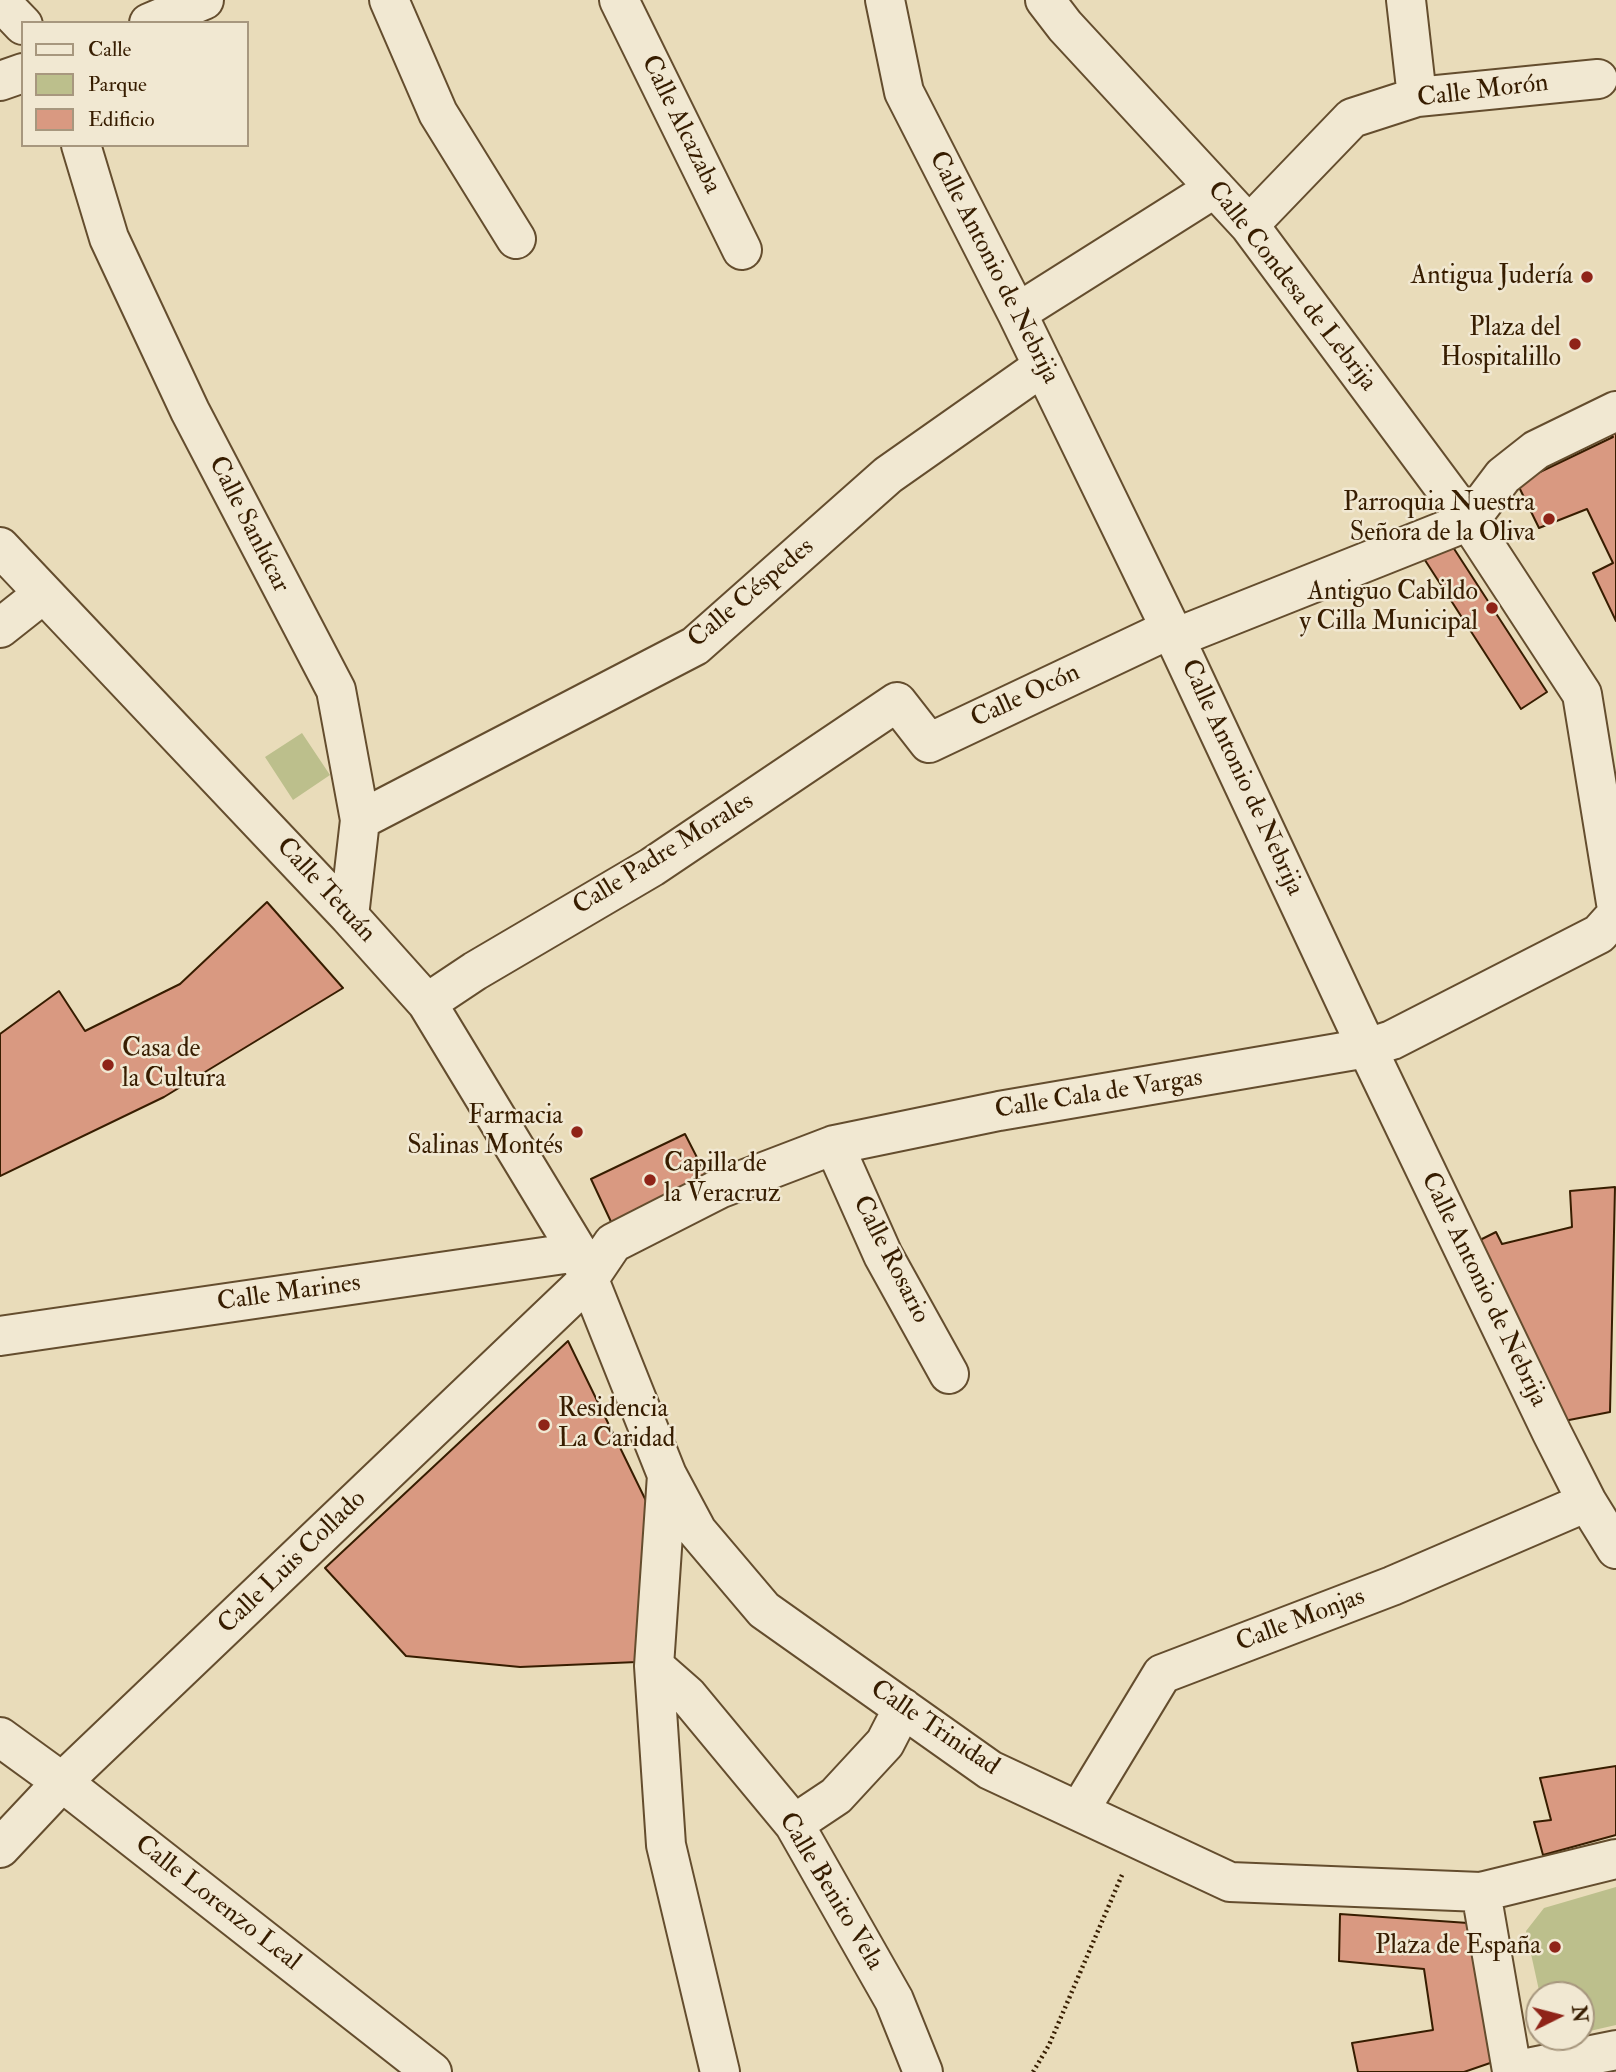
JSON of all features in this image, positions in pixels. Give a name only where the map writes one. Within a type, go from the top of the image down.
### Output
[{"type":"street","points":[[154,21],[204,0]]},
{"type":"street","points":[[389,0],[439,113],[516,239]]},
{"type":"street","name":"Calle Alcazaba","points":[[619,0],[742,250]]},
{"type":"street","name":"Calle Antonio de Nebrija","points":[[885,0],[904,92],[1043,366],[1367,1048],[1587,1502],[1616,1549]]},
{"type":"street","name":"Calle Condesa de Lebrija","points":[[1045,0],[1065,26],[1249,225],[1599,699]]},
{"type":"street","points":[[1406,0],[1418,97]]},
{"type":"street","points":[[0,1],[21,23]]},
{"type":"street","points":[[0,81],[21,74]]},
{"type":"street","name":"Calle Morón","points":[[1249,225],[1352,118],[1418,97],[1598,79]]},
{"type":"street","name":"Calle Sanlúcar","points":[[82,147],[109,238],[190,411],[335,690],[360,820],[349,916]]},
{"type":"street","points":[[1017,313],[1215,188]]},
{"type":"street","name":"Calle Céspedes","points":[[360,820],[695,646],[888,475],[1043,366]]},
{"type":"street","points":[[1469,522],[1503,476],[1536,450],[1616,411]]},
{"type":"street","name":"Calle Ocón","points":[[897,702],[929,743],[1172,633],[1469,522]]},
{"type":"street","name":"Calle Tetuán","points":[[0,547],[349,916],[427,1003],[583,1266]]},
{"type":"street","points":[[0,628],[43,594]]},
{"type":"street","points":[[1599,699],[1616,903]]},
{"type":"street","name":"Calle Padre Morales","points":[[427,1003],[475,971],[652,867],[897,702]]},
{"type":"street","name":"Calle Cala de Vargas","points":[[583,1266],[613,1243],[719,1189],[834,1145],[999,1111],[1367,1048],[1392,1040],[1599,934],[1616,915]]},
{"type":"street","name":"Calle Rosario","points":[[834,1145],[883,1255],[949,1374]]},
{"type":"street","name":"Calle Marines","points":[[0,1336],[583,1266]]},
{"type":"street","name":"Calle Trinidad","points":[[583,1266],[667,1475],[697,1531],[764,1610],[990,1770],[1230,1882],[1481,1892]]},
{"type":"street","name":"Calle Luis Collado","points":[[0,1848],[62,1782],[583,1266]]},
{"type":"street","points":[[667,1475],[654,1666],[666,1845],[720,2072]]},
{"type":"street","name":"Calle Monjas","points":[[1079,1811],[1162,1674],[1392,1586],[1587,1502]]},
{"type":"street","name":"Calle Benito Vela","points":[[654,1666],[687,1695],[794,1824],[894,2000],[923,2072]]},
{"type":"street","points":[[794,1824],[836,1796],[885,1743],[903,1708]]},
{"type":"street","name":"Calle Lorenzo Leal","points":[[0,1737],[62,1782],[432,2072]]},
{"type":"street","points":[[1616,1859],[1481,1892],[1511,2072],[1616,2050]]},
{"type":"path","points":[[1033,2072],[1049,2045],[1138,1839]]},
{"type":"green space","points":[[302,733],[330,775],[293,800],[265,757]]},
{"type":"green space","points":[[1616,1887],[1616,2025],[1595,2030],[1595,1981],[1537,1981],[1526,1931],[1544,1908]]},
{"type":"building","name":"Parroquia Nuestra Señora de la Oliva","points":[[1616,433],[1616,621],[1593,573],[1613,563],[1587,509],[1539,528],[1517,483],[1613,437],[1611,435]]},
{"type":"building","points":[[1449,541],[1547,692],[1521,709],[1421,554]]},
{"type":"building","name":"Casa de la Cultura","points":[[267,902],[343,988],[164,1097],[0,1176],[0,1034],[59,991],[85,1031],[180,984]]},
{"type":"building","name":"Capilla de la Veracruz","points":[[685,1134],[709,1181],[613,1226],[591,1179]]},
{"type":"building","points":[[1615,1187],[1610,1412],[1564,1421],[1478,1241],[1496,1232],[1502,1244],[1572,1227],[1570,1191]]},
{"type":"building","name":"Residencia La Caridad","points":[[568,1341],[650,1509],[637,1662],[520,1667],[406,1656],[325,1568]]},
{"type":"building","points":[[1616,1766],[1616,1835],[1543,1855],[1534,1822],[1551,1820],[1540,1778]]},
{"type":"building","points":[[1340,1914],[1468,1923],[1496,2061],[1464,2072],[1358,2072],[1352,2043],[1433,2030],[1424,1969],[1339,1961]]},
{"type":"place","name":"Antigua Judería","points":[[1587,277]]},
{"type":"place","name":"Plaza del Hospitalillo","points":[[1575,344]]},
{"type":"place","name":"Parroquia Nuestra Señora de la Oliva","points":[[1549,519]]},
{"type":"place","name":"Antiguo Cabildo y Cilla Municipal","points":[[1492,608]]},
{"type":"place","name":"Casa de la Cultura","points":[[108,1065]]},
{"type":"place","name":"Farmacia Salinas Montés","points":[[577,1132]]},
{"type":"place","name":"Capilla de la Veracruz","points":[[650,1180]]},
{"type":"place","name":"Residencia La Caridad","points":[[544,1425]]},
{"type":"place","name":"Plaza de España","points":[[1555,1947]]}]
